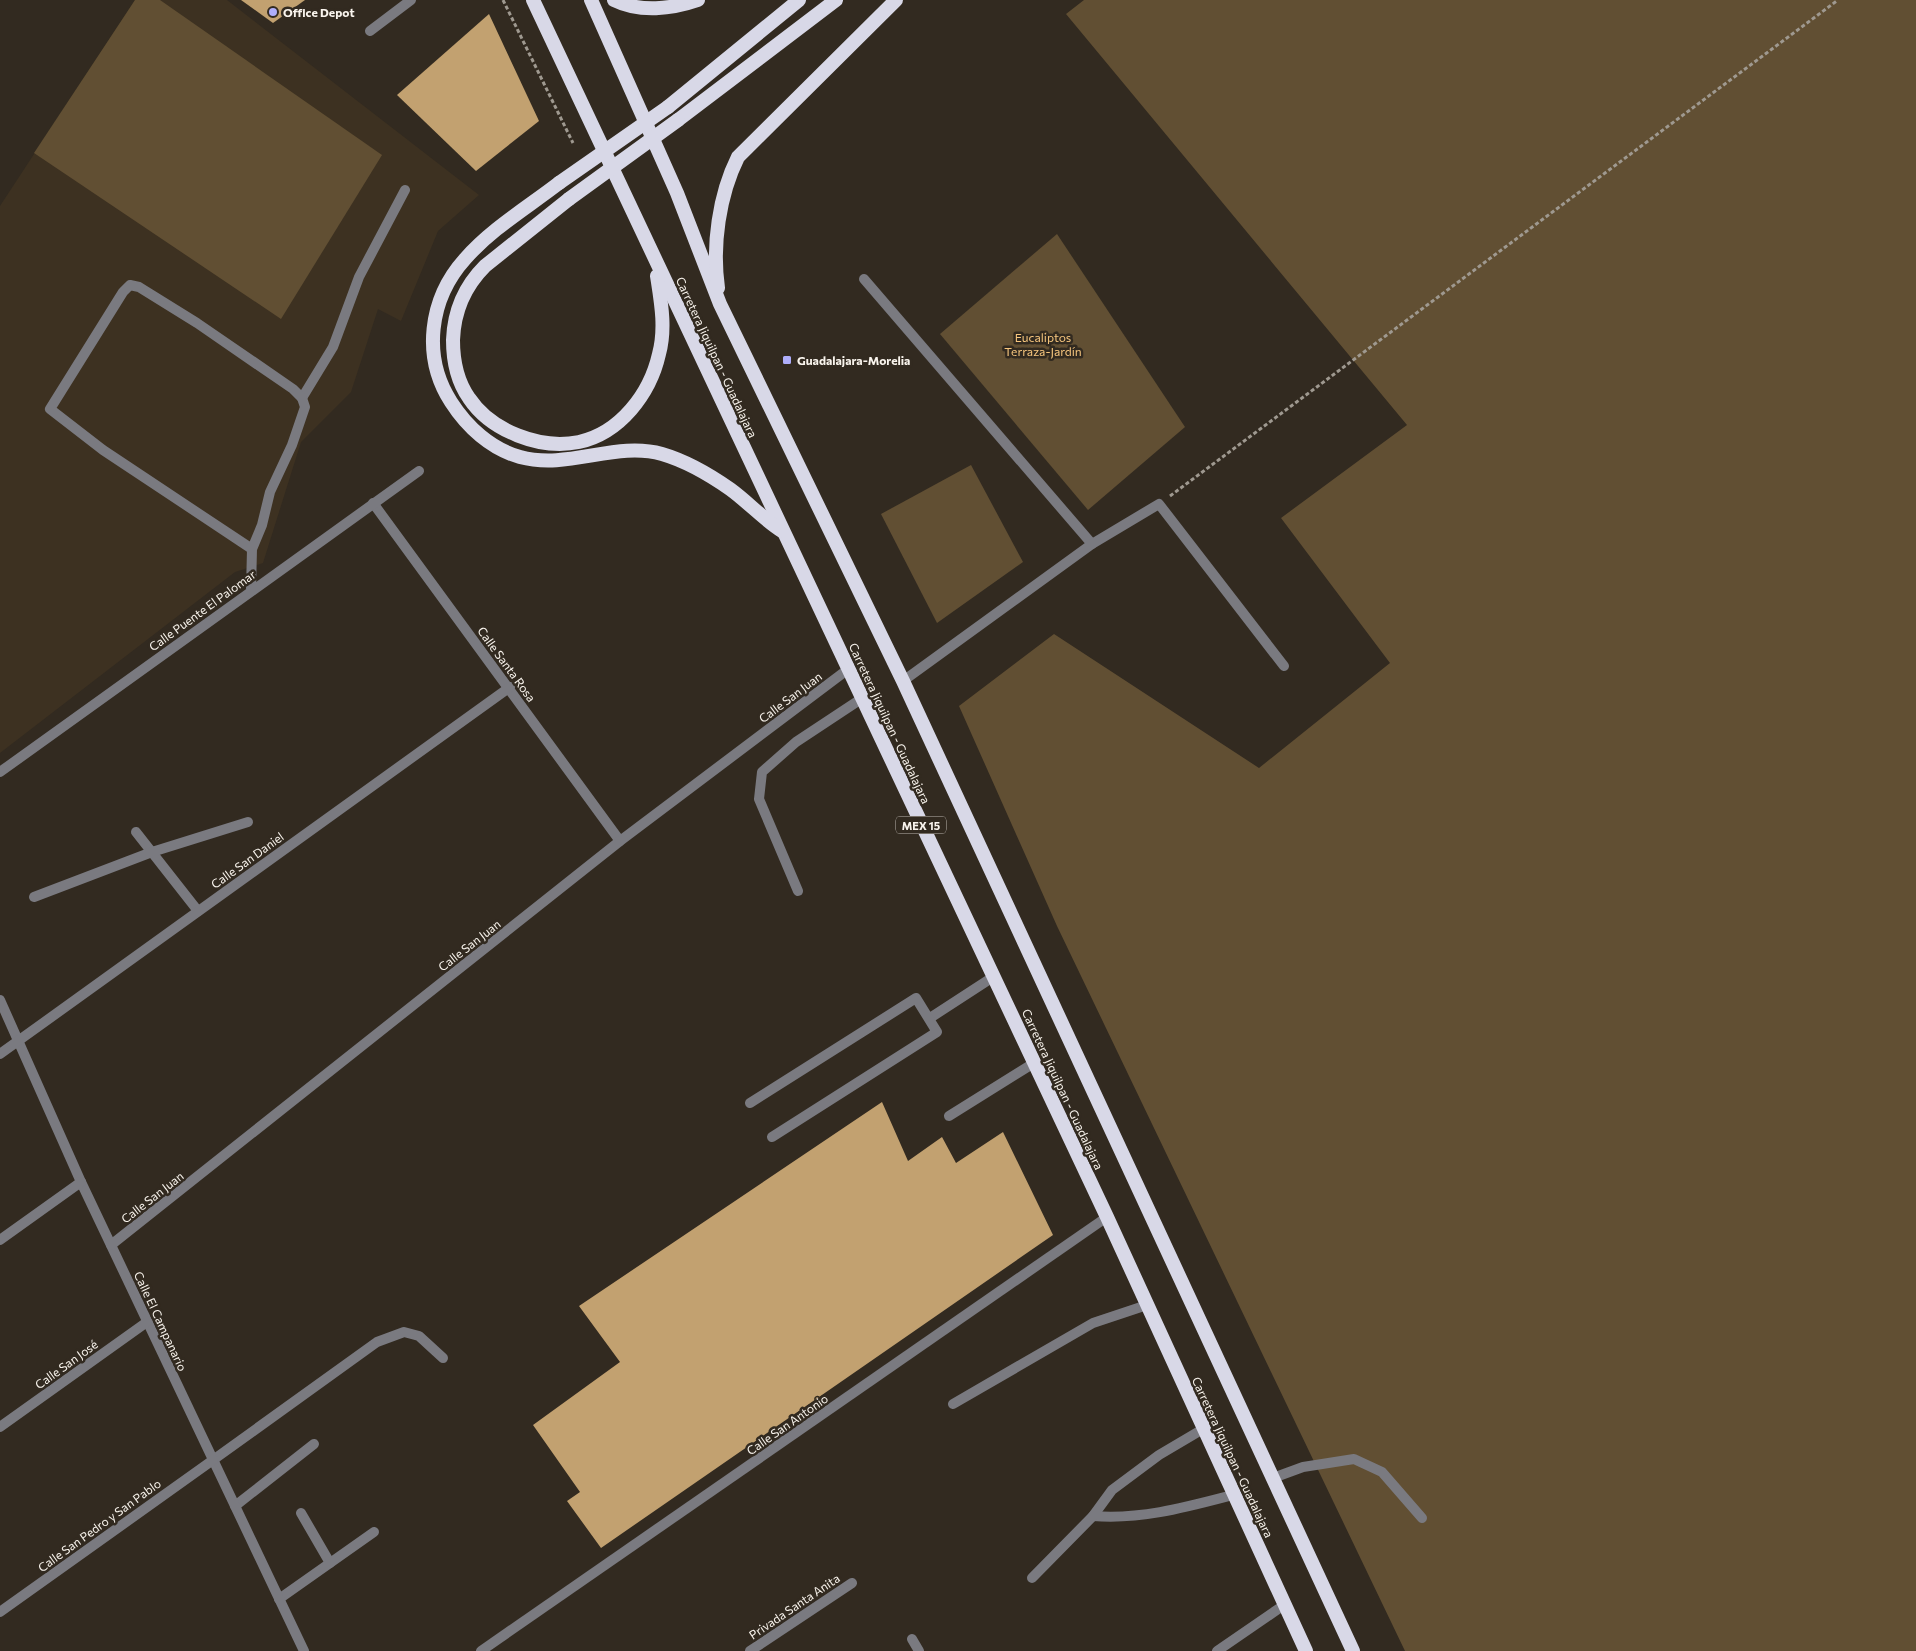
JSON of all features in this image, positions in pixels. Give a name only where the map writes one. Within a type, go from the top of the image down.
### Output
[{"type":"highway","name":"Carretera Jiquilpan - Guadalajara","points":[[533,0],[782,531],[816,599],[847,670],[1107,1217],[1306,1651]]},
{"type":"highway","name":"Carretera Jiquilpan - Guadalajara","points":[[591,0],[676,193],[720,304],[903,681],[1353,1651]]},
{"type":"highway","points":[[614,0],[631,6],[656,8],[682,5],[698,0]]},
{"type":"highway","points":[[782,531],[722,483],[696,468],[662,454],[618,452],[576,460],[549,462],[519,457],[502,450],[482,438],[452,404],[437,370],[432,340],[437,310],[448,283],[464,260],[475,249],[559,183],[668,107],[799,0]]},
{"type":"highway","points":[[655,262],[663,325],[660,353],[645,390],[625,416],[594,437],[579,442],[561,444],[528,439],[488,419],[469,398],[458,374],[454,335],[459,306],[473,279],[485,266],[569,199],[678,120],[836,0]]},
{"type":"highway","points":[[720,304],[717,269],[718,241],[725,190],[738,157],[896,0]]},
{"type":"street","points":[[370,31],[411,0]]},
{"type":"street","points":[[302,398],[333,347],[359,276],[405,190]]},
{"type":"street","points":[[864,279],[1092,544]]},
{"type":"street","points":[[251,590],[252,550],[262,526],[270,492],[292,445],[305,407],[302,398],[294,389],[197,323],[139,287],[130,285],[123,292],[50,409],[103,450],[252,550]]},
{"type":"street","name":"Calle Puente El Palomar","points":[[0,772],[419,471]]},
{"type":"street","name":"Calle Santa Rosa","points":[[372,503],[510,688],[620,841]]},
{"type":"street","points":[[903,681],[1092,544],[1159,504],[1284,666]]},
{"type":"street","name":"Calle San Juan","points":[[111,1245],[620,841],[847,670]]},
{"type":"street","name":"Calle San Daniel","points":[[0,1054],[510,688]]},
{"type":"street","points":[[798,891],[759,799],[762,772],[796,742],[861,699]]},
{"type":"street","points":[[34,897],[152,852],[248,822]]},
{"type":"street","points":[[136,832],[198,911]]},
{"type":"street","points":[[930,1018],[993,977]]},
{"type":"street","points":[[750,1103],[916,998],[930,1018],[937,1032],[772,1137]]},
{"type":"street","name":"Calle El Campanario","points":[[0,1000],[80,1182],[304,1651]]},
{"type":"street","points":[[949,1116],[1034,1063]]},
{"type":"street","points":[[0,1240],[80,1182]]},
{"type":"street","name":"Calle San Antonio","points":[[481,1651],[1107,1217]]},
{"type":"street","points":[[953,1404],[1093,1323],[1147,1305]]},
{"type":"street","name":"Calle San José","points":[[0,1427],[147,1322]]},
{"type":"street","name":"Calle San Pedro y San Pablo","points":[[0,1612],[377,1342],[404,1332],[419,1336],[443,1358]]},
{"type":"street","points":[[1032,1578],[1093,1516],[1112,1490],[1159,1455],[1203,1429]]},
{"type":"street","points":[[235,1506],[314,1444]]},
{"type":"street","points":[[1273,1478],[1303,1467],[1354,1459],[1382,1472],[1422,1518]]},
{"type":"street","points":[[1093,1516],[1114,1518],[1158,1513],[1233,1495]]},
{"type":"street","points":[[301,1513],[330,1563]]},
{"type":"street","points":[[279,1599],[374,1532]]},
{"type":"street","name":"Privada Santa Anita","points":[[750,1651],[852,1583]]},
{"type":"street","points":[[1216,1651],[1284,1605]]},
{"type":"street","points":[[912,1639],[918,1651]]},
{"type":"path","points":[[503,0],[573,143]]},
{"type":"path","points":[[1159,504],[1838,0]]},
{"type":"shaded area","points":[[135,0],[227,0],[479,195],[438,231],[401,321],[378,309],[351,392],[301,442],[263,563],[235,572],[0,753],[0,206]]},
{"type":"green space","points":[[135,0],[160,0],[382,155],[281,319],[34,153]]},
{"type":"green space","points":[[1084,0],[1916,0],[1916,1651],[1405,1651],[1057,926],[959,706],[1054,634],[1259,768],[1390,663],[1281,518],[1407,425],[1066,14]]},
{"type":"green space","name":"Eucaliptos Terraza-Jardín","points":[[1057,234],[1185,427],[1088,510],[940,334]]},
{"type":"green space","points":[[971,465],[1023,562],[937,623],[881,514]]},
{"type":"building","name":"Office Depot","points":[[241,0],[305,0],[273,23]]},
{"type":"building","points":[[489,14],[539,121],[476,171],[397,95]]},
{"type":"building","points":[[882,1102],[908,1161],[942,1137],[956,1163],[1003,1132],[1053,1235],[601,1548],[567,1501],[580,1492],[533,1425],[620,1362],[579,1306]]},
{"type":"place","name":"Office Depot","points":[[273,12]]},
{"type":"place","name":"Guadalajara-Morelia","points":[[787,360]]}]
